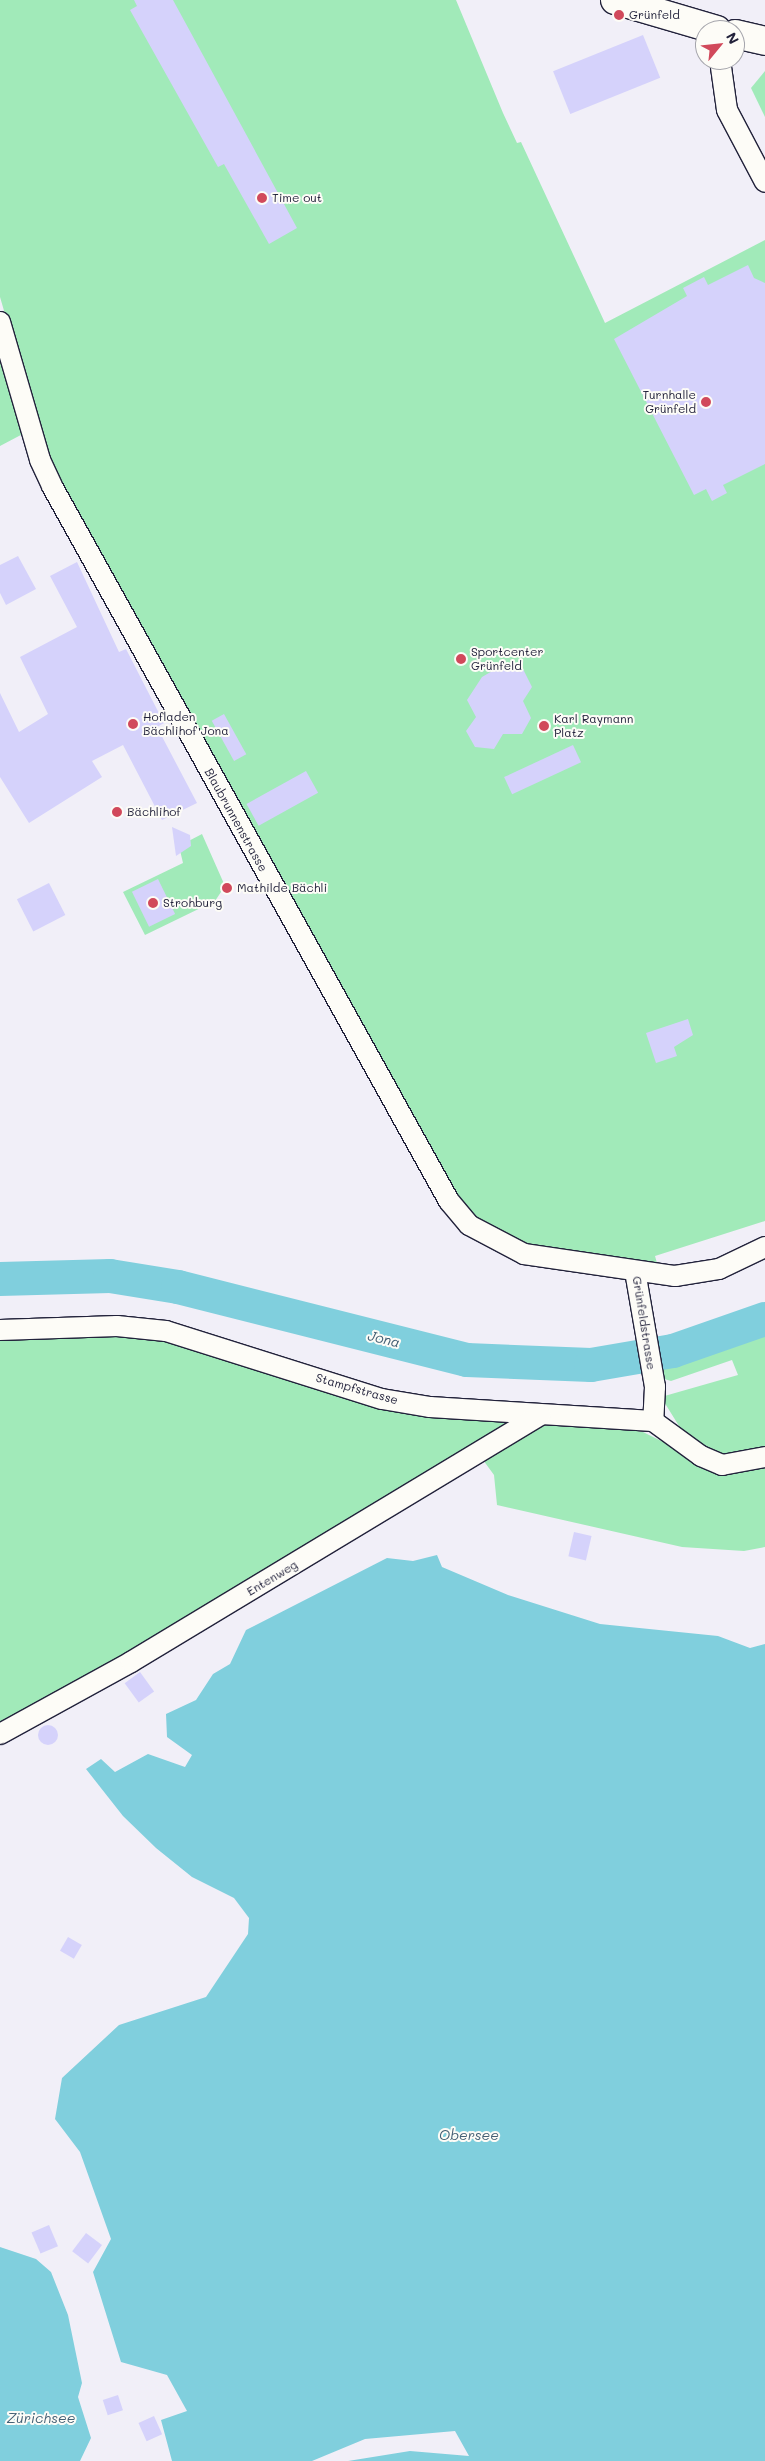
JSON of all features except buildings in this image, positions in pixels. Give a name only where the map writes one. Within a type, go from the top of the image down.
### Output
[{"type":"street","points":[[615,0],[695,24]]},
{"type":"street","points":[[745,36],[765,41]]},
{"type":"street","points":[[721,70],[727,110],[765,182]]},
{"type":"street","name":"Blaubrunnenstrasse","points":[[0,322],[40,460],[52,486],[449,1201],[469,1225],[524,1254],[636,1271]]},
{"type":"street","name":"Grünfeldstrasse","points":[[653,1422],[655,1387],[643,1329],[636,1271],[675,1276],[718,1269],[765,1247]]},
{"type":"street","name":"Stampfstrasse","points":[[0,1330],[117,1326],[166,1331],[382,1399],[540,1415],[653,1422]]},
{"type":"street","name":"Entenweg","points":[[0,1734],[131,1662],[540,1415]]},
{"type":"street","points":[[653,1422],[701,1456],[722,1465],[765,1457]]},
{"type":"green space","name":"Sportcenter Grünfeld","points":[[0,0],[456,0],[503,113],[517,143],[521,142],[605,323],[765,240],[765,1221],[655,1256],[659,1270],[635,1260],[541,1250],[510,1241],[466,1209],[447,1180],[64,490],[36,427],[0,446],[0,345],[26,386],[0,297]]},
{"type":"green space","points":[[765,71],[765,117],[751,88]]},
{"type":"green space","points":[[202,834],[225,886],[215,901],[145,935],[123,892],[183,863],[179,846]]},
{"type":"green space","points":[[765,1329],[765,1449],[730,1458],[715,1453],[684,1434],[661,1397],[738,1375],[732,1360],[671,1381],[661,1378],[658,1370]]},
{"type":"green space","points":[[0,1336],[153,1337],[276,1373],[643,1432],[728,1474],[765,1466],[765,1547],[744,1551],[682,1547],[497,1505],[494,1475],[478,1453],[0,1734]]},
{"type":"water","name":"Obersee","points":[[437,1555],[442,1567],[508,1595],[600,1624],[718,1636],[750,1648],[765,1644],[765,2461],[348,2461],[410,2451],[469,2456],[455,2431],[365,2439],[312,2461],[172,2461],[161,2420],[187,2411],[167,2375],[121,2362],[93,2272],[111,2239],[80,2152],[55,2119],[62,2078],[119,2025],[206,1997],[248,1934],[249,1918],[234,1898],[192,1877],[156,1848],[123,1816],[86,1769],[101,1759],[115,1772],[148,1754],[185,1767],[192,1755],[167,1737],[166,1714],[196,1700],[213,1674],[230,1664],[246,1630],[387,1558],[413,1561]]},
{"type":"water","name":"Zürichsee","points":[[0,2247],[36,2259],[51,2272],[68,2315],[82,2383],[78,2397],[91,2438],[80,2461],[0,2461]]},
{"type":"waterway","name":"Jona","points":[[0,1279],[110,1276],[178,1287],[467,1360],[591,1365],[673,1351],[765,1319]]},
{"type":"place","name":"Grünfeld","points":[[619,15]]},
{"type":"place","name":"Time out","points":[[262,198]]},
{"type":"place","name":"Turnhalle Grünfeld","points":[[706,402]]},
{"type":"place","name":"Sportcenter Grünfeld","points":[[461,659]]},
{"type":"place","name":"Hofladen Bächlihof Jona","points":[[133,724]]},
{"type":"place","name":"Karl Raymann Platz","points":[[544,726]]},
{"type":"place","name":"Bächlihof","points":[[117,812]]},
{"type":"place","name":"Mathilde Bächli","points":[[227,888]]},
{"type":"place","name":"Strohburg","points":[[153,903]]}]
